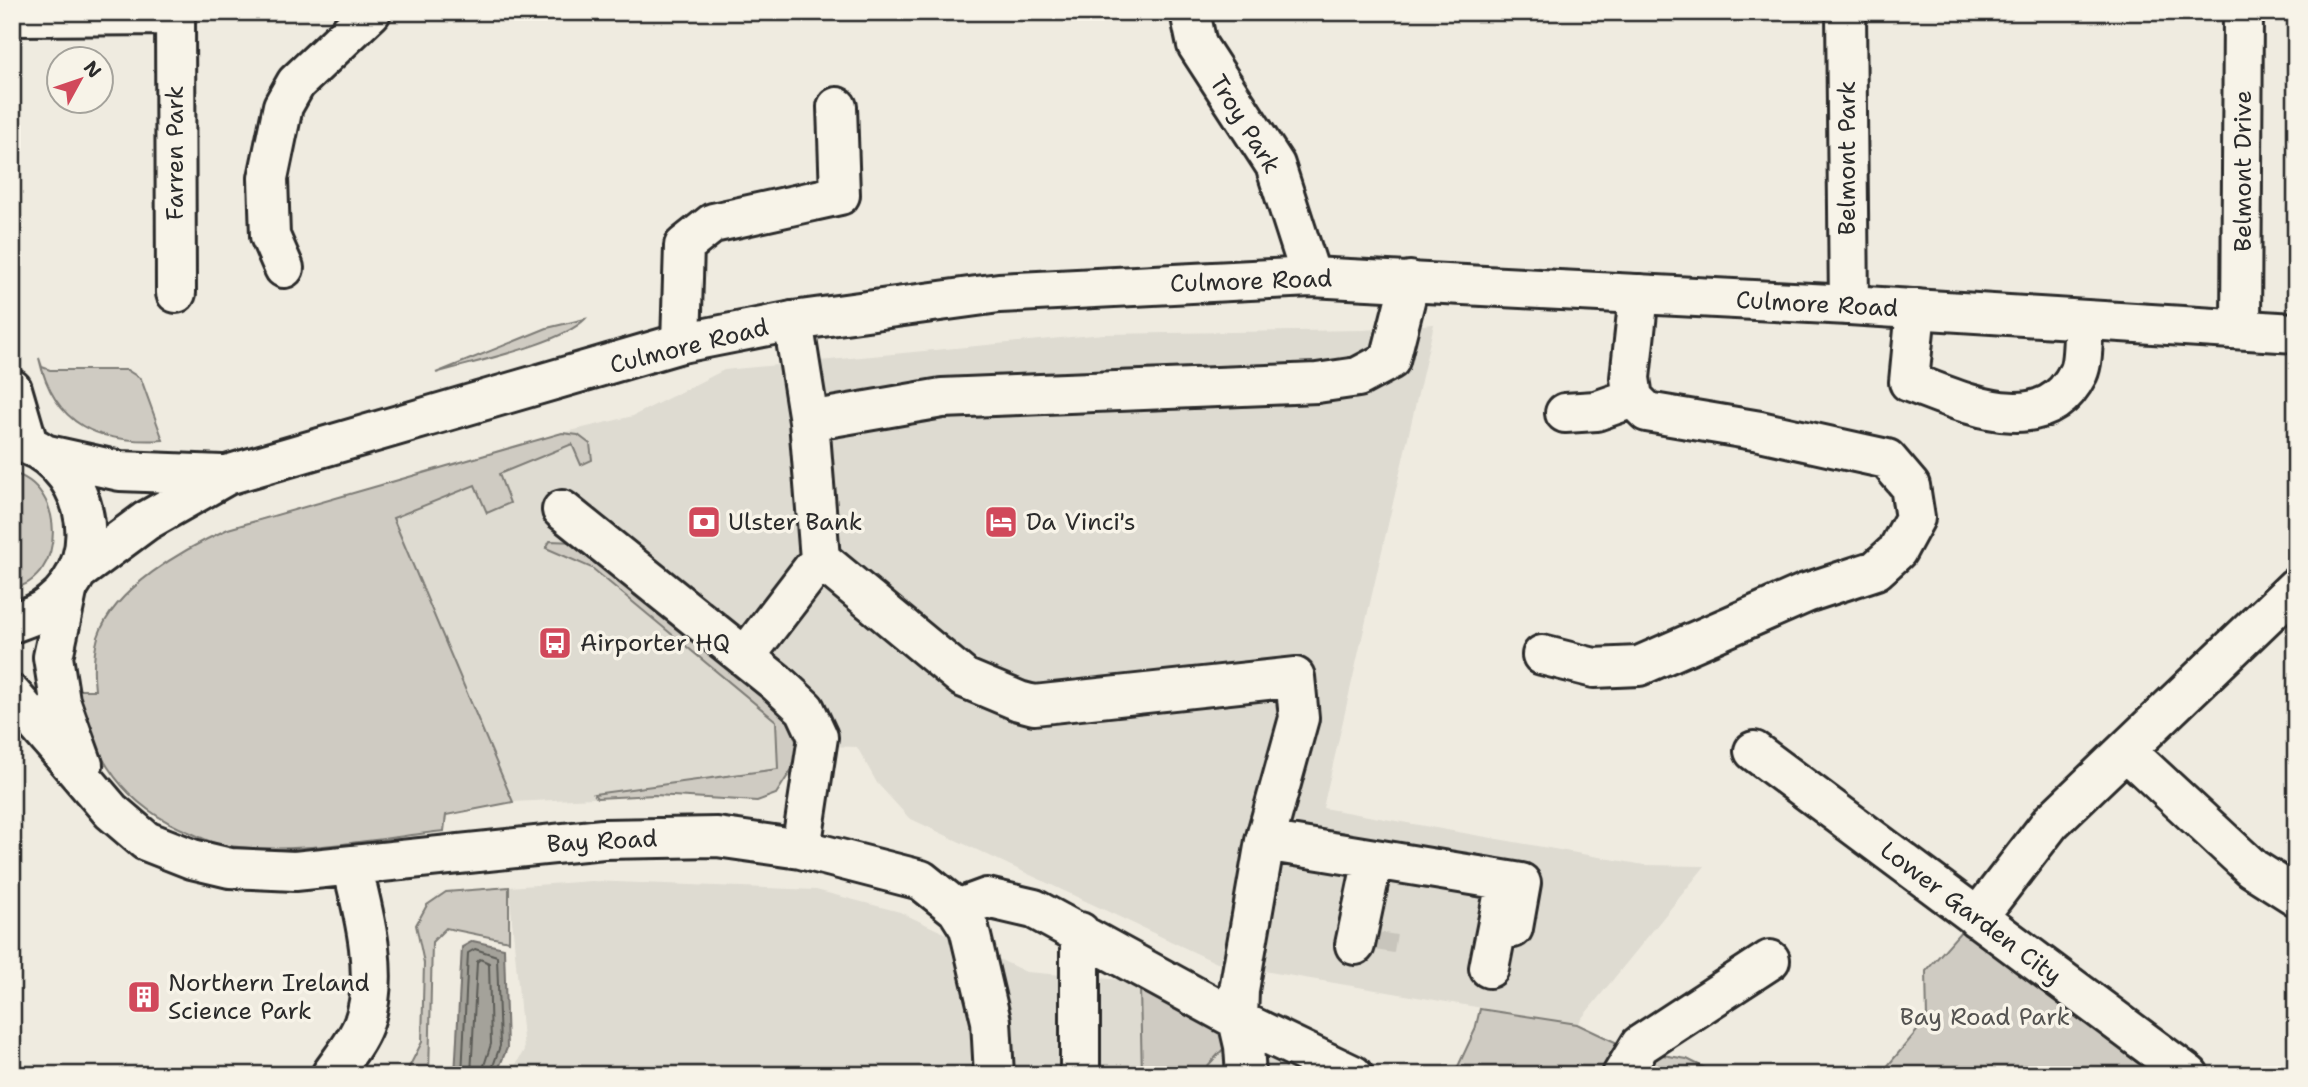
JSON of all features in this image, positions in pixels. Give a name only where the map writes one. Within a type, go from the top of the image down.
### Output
[{"type":"main road","points":[[284,268],[270,236],[268,178],[283,106],[296,83],[371,12]]},
{"type":"main road","name":"Troy Park","points":[[1190,12],[1197,45],[1275,165],[1311,277]]},
{"type":"main road","name":"Belmont Park","points":[[1846,12],[1849,305]]},
{"type":"main road","name":"Belmont Drive","points":[[2241,329],[2243,12]]},
{"type":"main road","points":[[12,16],[175,14]]},
{"type":"main road","name":"Farren Park","points":[[175,14],[176,293]]},
{"type":"main road","points":[[681,343],[684,246],[713,223],[840,195],[838,107]]},
{"type":"main road","name":"Culmore Road","points":[[12,623],[33,616],[52,604],[72,580],[146,520],[227,475],[681,343],[793,321],[999,293],[1311,277],[1849,305],[2296,333]]},
{"type":"main road","points":[[809,421],[942,398],[1317,383],[1358,377],[1390,360],[1410,281]]},
{"type":"main road","points":[[1542,655],[1594,668],[1639,666],[1807,593],[1875,570],[1897,551],[1915,518],[1909,486],[1887,459],[1760,430],[1647,412],[1633,398],[1629,378],[1639,294]]},
{"type":"main road","points":[[1916,309],[1909,382],[1997,411],[2030,414],[2057,398],[2078,372],[2084,320]]},
{"type":"main road","points":[[745,657],[820,559],[809,421],[793,321]]},
{"type":"main road","points":[[12,389],[29,446]]},
{"type":"main road","points":[[1565,413],[1597,411],[1633,398]]},
{"type":"main road","name":"Culmore Road","points":[[29,446],[120,471],[227,475]]},
{"type":"main road","name":"Bay Road","points":[[29,446],[66,473],[79,496],[86,521],[85,547],[72,580],[53,657],[60,701],[90,784]]},
{"type":"main road","points":[[562,510],[745,657],[804,709],[818,737],[801,849]]},
{"type":"main road","points":[[820,559],[964,678],[1034,705],[1295,677],[1299,718],[1265,841],[1239,990],[1238,1020],[1244,1046],[1246,1075]]},
{"type":"main road","points":[[1977,918],[2051,822],[2296,587]]},
{"type":"main road","name":"Bay Road","points":[[12,695],[111,811],[146,841],[192,859],[230,868],[295,871],[603,839],[717,836],[801,849],[921,880],[957,909],[969,928],[991,1021],[994,1075]]},
{"type":"main road","name":"Lower Garden City","points":[[1754,751],[2189,1075]]},
{"type":"main road","points":[[2126,751],[2252,868],[2296,896]]},
{"type":"main road","points":[[1265,841],[1513,882]]},
{"type":"main road","points":[[1367,939],[1383,861]]},
{"type":"main road","points":[[331,1075],[363,1026],[369,1000],[369,962],[352,866]]},
{"type":"main road","points":[[1513,882],[1513,928]]},
{"type":"main road","points":[[1489,968],[1513,882]]},
{"type":"main road","points":[[957,909],[987,898],[1034,909],[1238,1020],[1282,1059],[1353,1075]]},
{"type":"main road","points":[[1080,932],[1080,1075]]},
{"type":"main road","points":[[1622,1075],[1640,1045],[1770,960]]},
{"type":"shaded area","points":[[1434,324],[1323,808],[1644,865],[1705,866],[1577,1024],[1217,963],[909,818],[877,783],[857,747],[798,745],[792,769],[776,794],[757,801],[654,795],[513,802],[379,487],[562,433],[633,416],[724,370],[1103,334],[1364,330]]},
{"type":"shaded area","points":[[591,881],[816,890],[900,912],[1026,972],[1123,980],[1217,1025],[1227,1038],[1302,1075],[510,1075],[524,1050],[509,887]]},
{"type":"green space","points":[[585,319],[573,328],[537,344],[436,373],[547,328]]},
{"type":"green space","points":[[39,358],[42,367],[50,370],[127,370],[141,379],[163,440],[119,438],[100,434],[83,426],[68,415],[56,400],[46,381]]},
{"type":"green space","points":[[562,433],[578,435],[590,444],[592,460],[581,465],[572,444],[499,474],[510,503],[487,513],[475,485],[393,518],[513,802],[446,815],[444,831],[305,848],[249,848],[213,843],[167,822],[129,794],[115,777],[92,737],[76,690],[95,690],[95,650],[106,619],[119,602],[152,572],[191,547],[228,529]]},
{"type":"green space","points":[[12,473],[30,481],[43,495],[53,532],[50,551],[43,568],[30,581],[12,589]]},
{"type":"green space","points":[[550,541],[575,542],[774,703],[791,721],[797,745],[792,769],[776,794],[757,801],[655,795],[597,798],[594,794],[778,769],[776,721],[592,568],[546,548]]},
{"type":"green space","points":[[509,887],[509,941],[446,928],[432,942],[429,1075],[405,1075],[422,1042],[424,963],[416,925],[427,905],[446,892]]},
{"type":"green space","name":"Bay Road Park","points":[[1962,930],[2165,1075],[1880,1075],[1927,1019],[1926,971]]},
{"type":"green space","points":[[1140,989],[1217,1025],[1227,1038],[1226,1046],[1202,1072],[1142,1075]]},
{"type":"green space","points":[[1480,1009],[1577,1024],[1632,1050],[1687,1059],[1719,1075],[1454,1075],[1475,1030]]},
{"type":"water","points":[[473,941],[504,948],[507,1048],[496,1075],[455,1075],[462,947]]},
{"type":"tunnel","points":[[1375,950],[1378,932]]},
{"type":"place","name":"Ulster Bank","points":[[704,522]]},
{"type":"place","name":"Da Vinci's","points":[[1001,522]]},
{"type":"place","name":"Airporter HQ","points":[[555,643]]},
{"type":"place","name":"Northern Ireland Science Park","points":[[144,997]]}]
